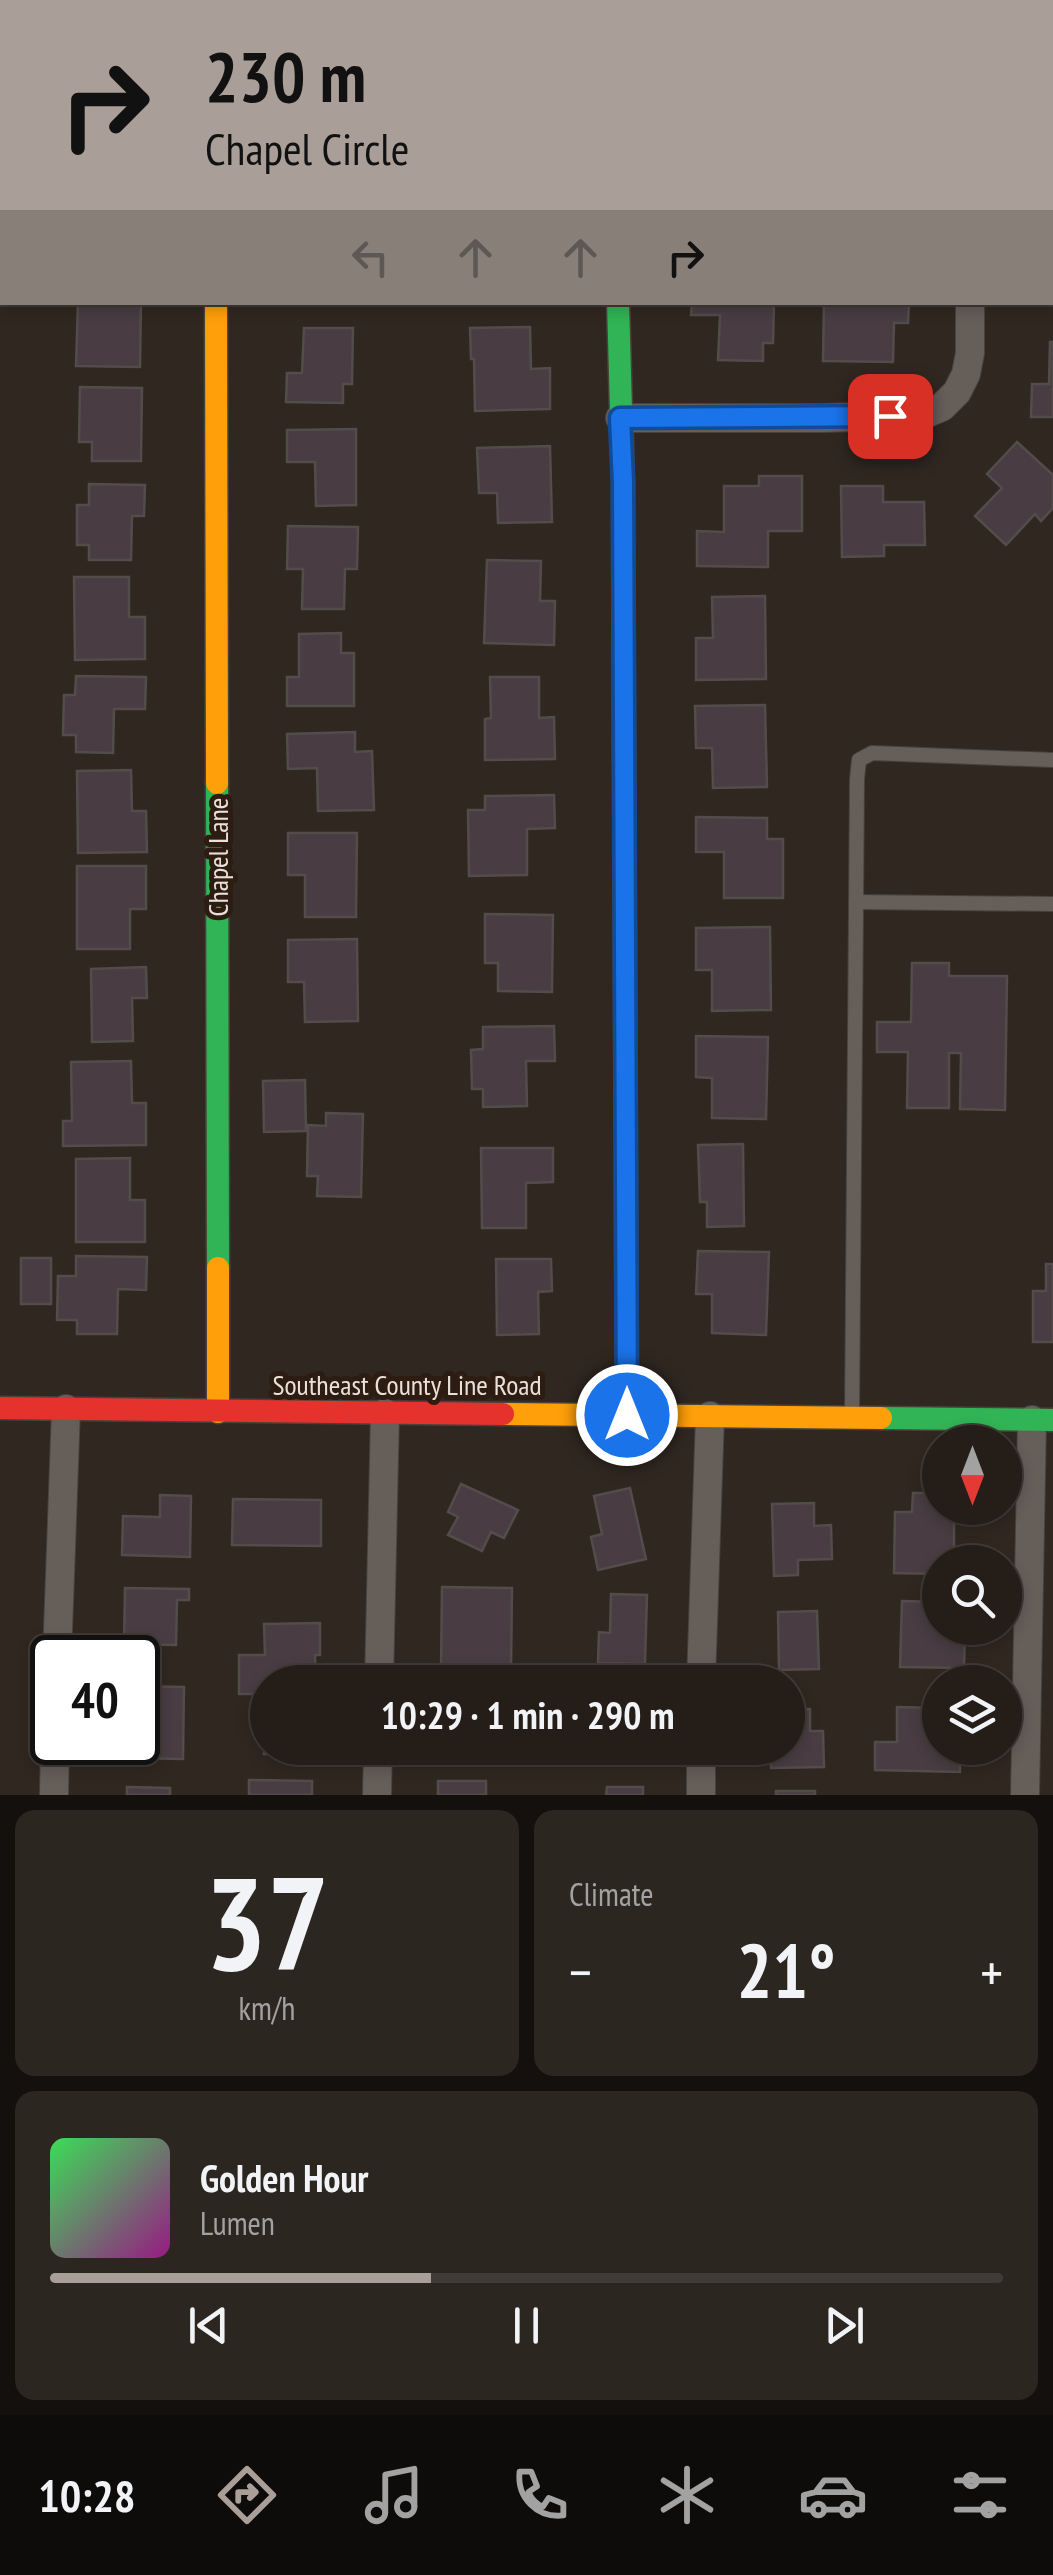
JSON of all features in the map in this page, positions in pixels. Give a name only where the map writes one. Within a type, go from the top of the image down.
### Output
[{"type":"street","name":"Chapel Lane","points":[[216,305],[218,1412]]},
{"type":"street","points":[[618,305],[623,482],[627,1415]]},
{"type":"street","points":[[620,418],[923,415],[942,406],[966,374],[970,305]]},
{"type":"street","name":"Southeast County Line Road","points":[[0,1408],[1043,1420]]},
{"type":"street","points":[[59,1635],[66,1409]]},
{"type":"street","points":[[379,1665],[385,1414]]},
{"type":"street","points":[[702,1665],[710,1416]]},
{"type":"street","points":[[1026,1795],[1043,1420]]},
{"type":"street","points":[[54,1795],[55,1765]]},
{"type":"street","points":[[377,1795],[378,1765]]},
{"type":"street","points":[[700,1795],[701,1765]]},
{"type":"lane","points":[[852,1418],[859,760],[872,753],[1053,760]]},
{"type":"lane","points":[[856,902],[1053,904]]},
{"type":"building","points":[[78,305],[141,305],[140,367],[76,366]]},
{"type":"building","points":[[692,305],[774,305],[773,343],[763,343],[763,361],[718,360],[720,315],[691,315]]},
{"type":"building","points":[[824,305],[909,305],[908,323],[894,323],[893,362],[823,361]]},
{"type":"building","points":[[530,327],[531,369],[550,368],[550,409],[475,411],[470,328]]},
{"type":"building","points":[[304,328],[353,328],[352,384],[343,384],[343,403],[286,402],[287,373],[302,373]]},
{"type":"building","points":[[1050,342],[1053,417],[1031,417],[1032,384],[1049,384]]},
{"type":"building","points":[[80,387],[142,388],[141,461],[92,461],[92,442],[79,442]]},
{"type":"building","points":[[356,429],[356,505],[316,506],[315,462],[287,462],[287,430]]},
{"type":"building","points":[[1017,442],[1053,475],[1053,508],[1041,521],[1035,514],[1006,545],[975,516],[1002,488],[987,474]]},
{"type":"building","points":[[550,446],[552,522],[498,523],[497,493],[479,493],[477,448]]},
{"type":"building","points":[[759,476],[802,476],[802,531],[768,531],[768,567],[697,566],[697,531],[724,532],[724,486],[759,486]]},
{"type":"building","points":[[89,484],[145,485],[144,516],[132,516],[131,560],[89,560],[89,545],[77,545],[77,505],[89,505]]},
{"type":"building","points":[[841,486],[883,486],[883,502],[924,502],[925,545],[884,545],[884,556],[842,557]]},
{"type":"building","points":[[288,526],[358,527],[357,569],[345,569],[344,609],[302,609],[303,569],[287,569]]},
{"type":"building","points":[[487,560],[541,561],[540,601],[555,601],[554,645],[484,643]]},
{"type":"building","points":[[74,577],[129,577],[129,617],[145,617],[145,659],[75,660]]},
{"type":"building","points":[[765,596],[766,679],[696,680],[696,638],[713,638],[712,597]]},
{"type":"building","points":[[341,633],[341,653],[354,653],[354,706],[287,706],[287,677],[299,677],[299,634]]},
{"type":"building","points":[[76,676],[146,677],[145,709],[114,709],[113,753],[76,752],[76,735],[63,735],[64,695],[75,695]]},
{"type":"building","points":[[490,677],[539,677],[539,718],[554,717],[555,759],[485,760],[485,719],[491,718]]},
{"type":"building","points":[[765,705],[767,787],[713,788],[712,748],[696,748],[695,706]]},
{"type":"building","points":[[355,732],[355,752],[372,751],[374,810],[318,811],[317,768],[288,769],[287,734]]},
{"type":"building","points":[[131,770],[132,811],[146,811],[147,852],[78,853],[77,771]]},
{"type":"building","points":[[554,795],[555,828],[527,829],[527,875],[469,876],[468,810],[485,810],[485,796]]},
{"type":"building","points":[[696,817],[767,818],[767,839],[783,839],[783,898],[724,898],[724,852],[696,852]]},
{"type":"building","points":[[288,833],[357,833],[356,917],[305,917],[305,875],[288,875]]},
{"type":"building","points":[[77,866],[146,866],[146,909],[130,909],[130,949],[77,949]]},
{"type":"building","points":[[485,914],[553,915],[552,992],[498,991],[498,963],[485,963]]},
{"type":"building","points":[[770,927],[771,1010],[712,1011],[712,970],[696,970],[696,928]]},
{"type":"building","points":[[357,939],[358,1021],[305,1022],[304,982],[288,982],[288,940]]},
{"type":"building","points":[[912,963],[949,963],[949,976],[1007,976],[1005,1110],[960,1109],[961,1053],[949,1053],[949,1108],[907,1108],[908,1052],[877,1052],[877,1022],[911,1022]]},
{"type":"building","points":[[146,967],[147,998],[132,998],[133,1041],[92,1042],[91,969]]},
{"type":"building","points":[[554,1026],[555,1061],[526,1061],[527,1106],[483,1107],[483,1089],[472,1089],[471,1050],[483,1049],[483,1027]]},
{"type":"building","points":[[696,1036],[768,1037],[766,1119],[712,1118],[712,1078],[696,1077]]},
{"type":"building","points":[[131,1061],[132,1103],[146,1103],[146,1145],[63,1146],[63,1121],[72,1121],[71,1062]]},
{"type":"building","points":[[305,1080],[306,1131],[264,1132],[263,1081]]},
{"type":"building","points":[[326,1113],[363,1114],[361,1197],[317,1196],[318,1176],[307,1176],[308,1125],[326,1126]]},
{"type":"building","points":[[743,1144],[744,1226],[707,1227],[707,1202],[700,1202],[698,1145]]},
{"type":"building","points":[[481,1148],[553,1148],[553,1182],[526,1183],[526,1228],[482,1228]]},
{"type":"building","points":[[130,1158],[130,1200],[145,1200],[145,1242],[76,1242],[76,1159]]},
{"type":"building","points":[[698,1251],[769,1252],[766,1335],[712,1333],[712,1294],[696,1294]]},
{"type":"building","points":[[76,1256],[147,1257],[146,1290],[118,1289],[117,1334],[77,1334],[77,1320],[57,1320],[58,1276],[76,1276]]},
{"type":"building","points":[[21,1258],[51,1258],[51,1304],[21,1304]]},
{"type":"building","points":[[496,1259],[551,1259],[552,1291],[538,1292],[539,1334],[497,1335]]},
{"type":"building","points":[[1046,1264],[1053,1264],[1053,1342],[1033,1342],[1033,1291],[1046,1291]]},
{"type":"building","points":[[461,1484],[518,1510],[504,1538],[491,1532],[482,1551],[448,1535],[458,1517],[448,1512]]},
{"type":"building","points":[[630,1488],[646,1559],[598,1570],[591,1537],[602,1534],[594,1496]]},
{"type":"building","points":[[913,1493],[922,1493],[922,1525],[954,1525],[954,1545],[922,1545],[922,1574],[894,1573],[895,1512],[912,1512]]},
{"type":"building","points":[[160,1495],[191,1496],[190,1557],[122,1555],[123,1516],[160,1517]]},
{"type":"building","points":[[233,1499],[321,1500],[321,1546],[232,1545]]},
{"type":"building","points":[[814,1503],[814,1526],[831,1525],[832,1559],[798,1560],[798,1575],[774,1576],[772,1504]]},
{"type":"building","points":[[442,1587],[512,1588],[511,1665],[441,1665]]},
{"type":"building","points":[[125,1588],[189,1589],[189,1600],[177,1600],[176,1645],[160,1645],[160,1635],[124,1635]]},
{"type":"building","points":[[611,1594],[647,1595],[645,1664],[598,1663],[599,1632],[610,1633]]},
{"type":"building","points":[[902,1601],[922,1602],[922,1645],[965,1645],[964,1665],[900,1667]]},
{"type":"building","points":[[817,1611],[819,1669],[779,1665],[778,1612]]},
{"type":"building","points":[[320,1623],[320,1655],[315,1655],[315,1665],[250,1665],[250,1694],[239,1694],[239,1655],[265,1655],[264,1624]]},
{"type":"building","points":[[160,1686],[184,1687],[183,1759],[160,1759]]},
{"type":"building","points":[[897,1707],[922,1708],[922,1765],[960,1765],[960,1772],[875,1770],[875,1742],[897,1742]]},
{"type":"building","points":[[805,1709],[810,1709],[810,1731],[823,1731],[824,1767],[771,1768],[805,1765]]},
{"type":"building","points":[[249,1780],[312,1781],[312,1795],[249,1795]]},
{"type":"building","points":[[438,1781],[486,1781],[486,1795],[438,1795]]},
{"type":"building","points":[[127,1787],[170,1788],[170,1795],[127,1795]]},
{"type":"building","points":[[607,1787],[643,1787],[643,1795],[606,1795]]},
{"type":"building","points":[[776,1791],[815,1791],[815,1795],[776,1795]]},
{"type":"traffic: fast","points":[[618,305],[624,761]]},
{"type":"traffic: fast","points":[[217,783],[218,1268]]},
{"type":"traffic: fast","points":[[881,1418],[1053,1420]]},
{"type":"traffic: slow","points":[[216,305],[217,783]]},
{"type":"traffic: slow","points":[[624,761],[627,1415]]},
{"type":"traffic: slow","points":[[218,1268],[218,1412]]},
{"type":"traffic: slow","points":[[503,1414],[881,1418]]},
{"type":"traffic: jam","points":[[0,1408],[503,1414]]},
{"type":"route","points":[[627,1415],[620,418],[890,416]]}]
